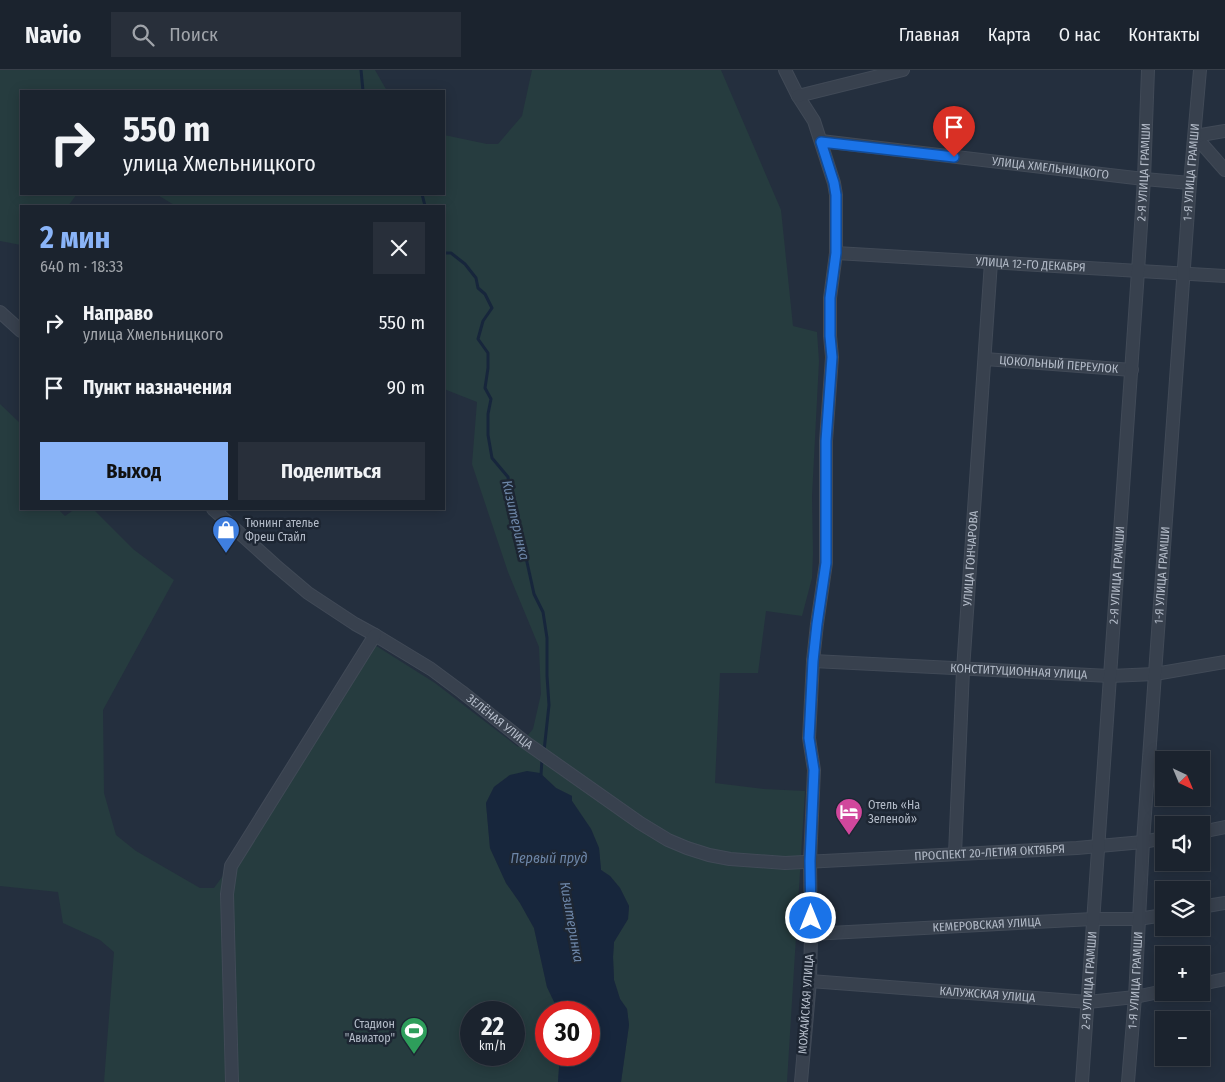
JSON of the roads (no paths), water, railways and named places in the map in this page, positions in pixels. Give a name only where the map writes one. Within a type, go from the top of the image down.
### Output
[{"type":"street","name":"МОЖАЙСКАЯ УЛИЦА","points":[[786,70],[798,96],[814,121],[834,183],[836,195],[836,253],[830,298],[832,357],[826,441],[826,563],[813,661],[809,738],[814,770],[813,861],[810,981],[801,1082]]},
{"type":"street","points":[[798,96],[903,70]]},
{"type":"street","name":"2-Я УЛИЦА ГРАМШИ","points":[[1082,1082],[1132,370],[1144,179],[1148,70]]},
{"type":"street","name":"1-Я УЛИЦА ГРАМШИ","points":[[1128,1082],[1135,997],[1143,842],[1190,183],[1200,70]]},
{"type":"street","points":[[1195,136],[1225,131]]},
{"type":"street","points":[[1195,136],[1225,170]]},
{"type":"street","name":"УЛИЦА ХМЕЛЬНИЦКОГО","points":[[821,142],[1190,183]]},
{"type":"street","name":"УЛИЦА 12-ГО ДЕКАБРЯ","points":[[836,253],[1225,276]]},
{"type":"street","name":"УЛИЦА ГОНЧАРОВА","points":[[955,854],[963,670],[991,262]]},
{"type":"street","points":[[0,312],[20,330]]},
{"type":"street","name":"ЦОКОЛЬНЫЙ ПЕРЕУЛОК","points":[[985,359],[1132,370]]},
{"type":"street","name":"ЗЕЛЁНАЯ УЛИЦА","points":[[214,510],[308,593],[355,624],[431,669],[525,742],[640,823],[668,840],[709,855],[730,859],[769,862],[813,861]]},
{"type":"street","points":[[232,1082],[227,894],[230,866],[375,635]]},
{"type":"street","name":"КОНСТИТУЦИОННАЯ УЛИЦА","points":[[813,661],[1110,676],[1155,674],[1225,662]]},
{"type":"street","points":[[1210,830],[1225,827]]},
{"type":"street","name":"ПРОСПЕКТ 20-ЛЕТИЯ ОКТЯБРЯ","points":[[813,861],[1099,846],[1155,840]]},
{"type":"street","points":[[1210,906],[1225,903]]},
{"type":"street","name":"КЕМЕРОВСКАЯ УЛИЦА","points":[[811,934],[1093,919],[1138,919],[1155,916]]},
{"type":"street","points":[[1210,982],[1225,979]]},
{"type":"street","name":"КАЛУЖСКАЯ УЛИЦА","points":[[810,981],[1088,1002],[1155,993]]},
{"type":"water","name":"Первый пруд","points":[[527,771],[540,773],[556,788],[572,796],[572,801],[591,829],[599,848],[601,870],[610,876],[620,888],[629,906],[628,919],[614,942],[613,957],[614,980],[620,999],[627,1009],[629,1025],[621,1082],[558,1082],[559,1066],[600,1066],[600,1001],[554,1001],[547,987],[534,928],[506,883],[490,848],[486,803],[494,787],[510,775]]},
{"type":"waterway","name":"Кизитеринка","points":[[361,70],[363,90]]},
{"type":"waterway","name":"Кизитеринка","points":[[422,195],[425,205]]},
{"type":"waterway","name":"Кизитеринка","points":[[445,253],[451,253],[465,264],[476,278],[478,288],[485,294],[492,308],[483,321],[478,339],[488,353],[485,388],[491,399],[488,414],[488,435],[492,458],[508,477],[511,503],[534,594],[543,612],[547,638],[549,705],[544,751]]},
{"type":"waterway","points":[[541,775],[542,759]]},
{"type":"place","name":"Тюнинг ателье Фреш Стайл","points":[[226,554]]},
{"type":"place","name":"Отель «На Зеленой»","points":[[849,836]]},
{"type":"place","name":"Стадион \"Авиатор\"","points":[[414,1055]]}]
